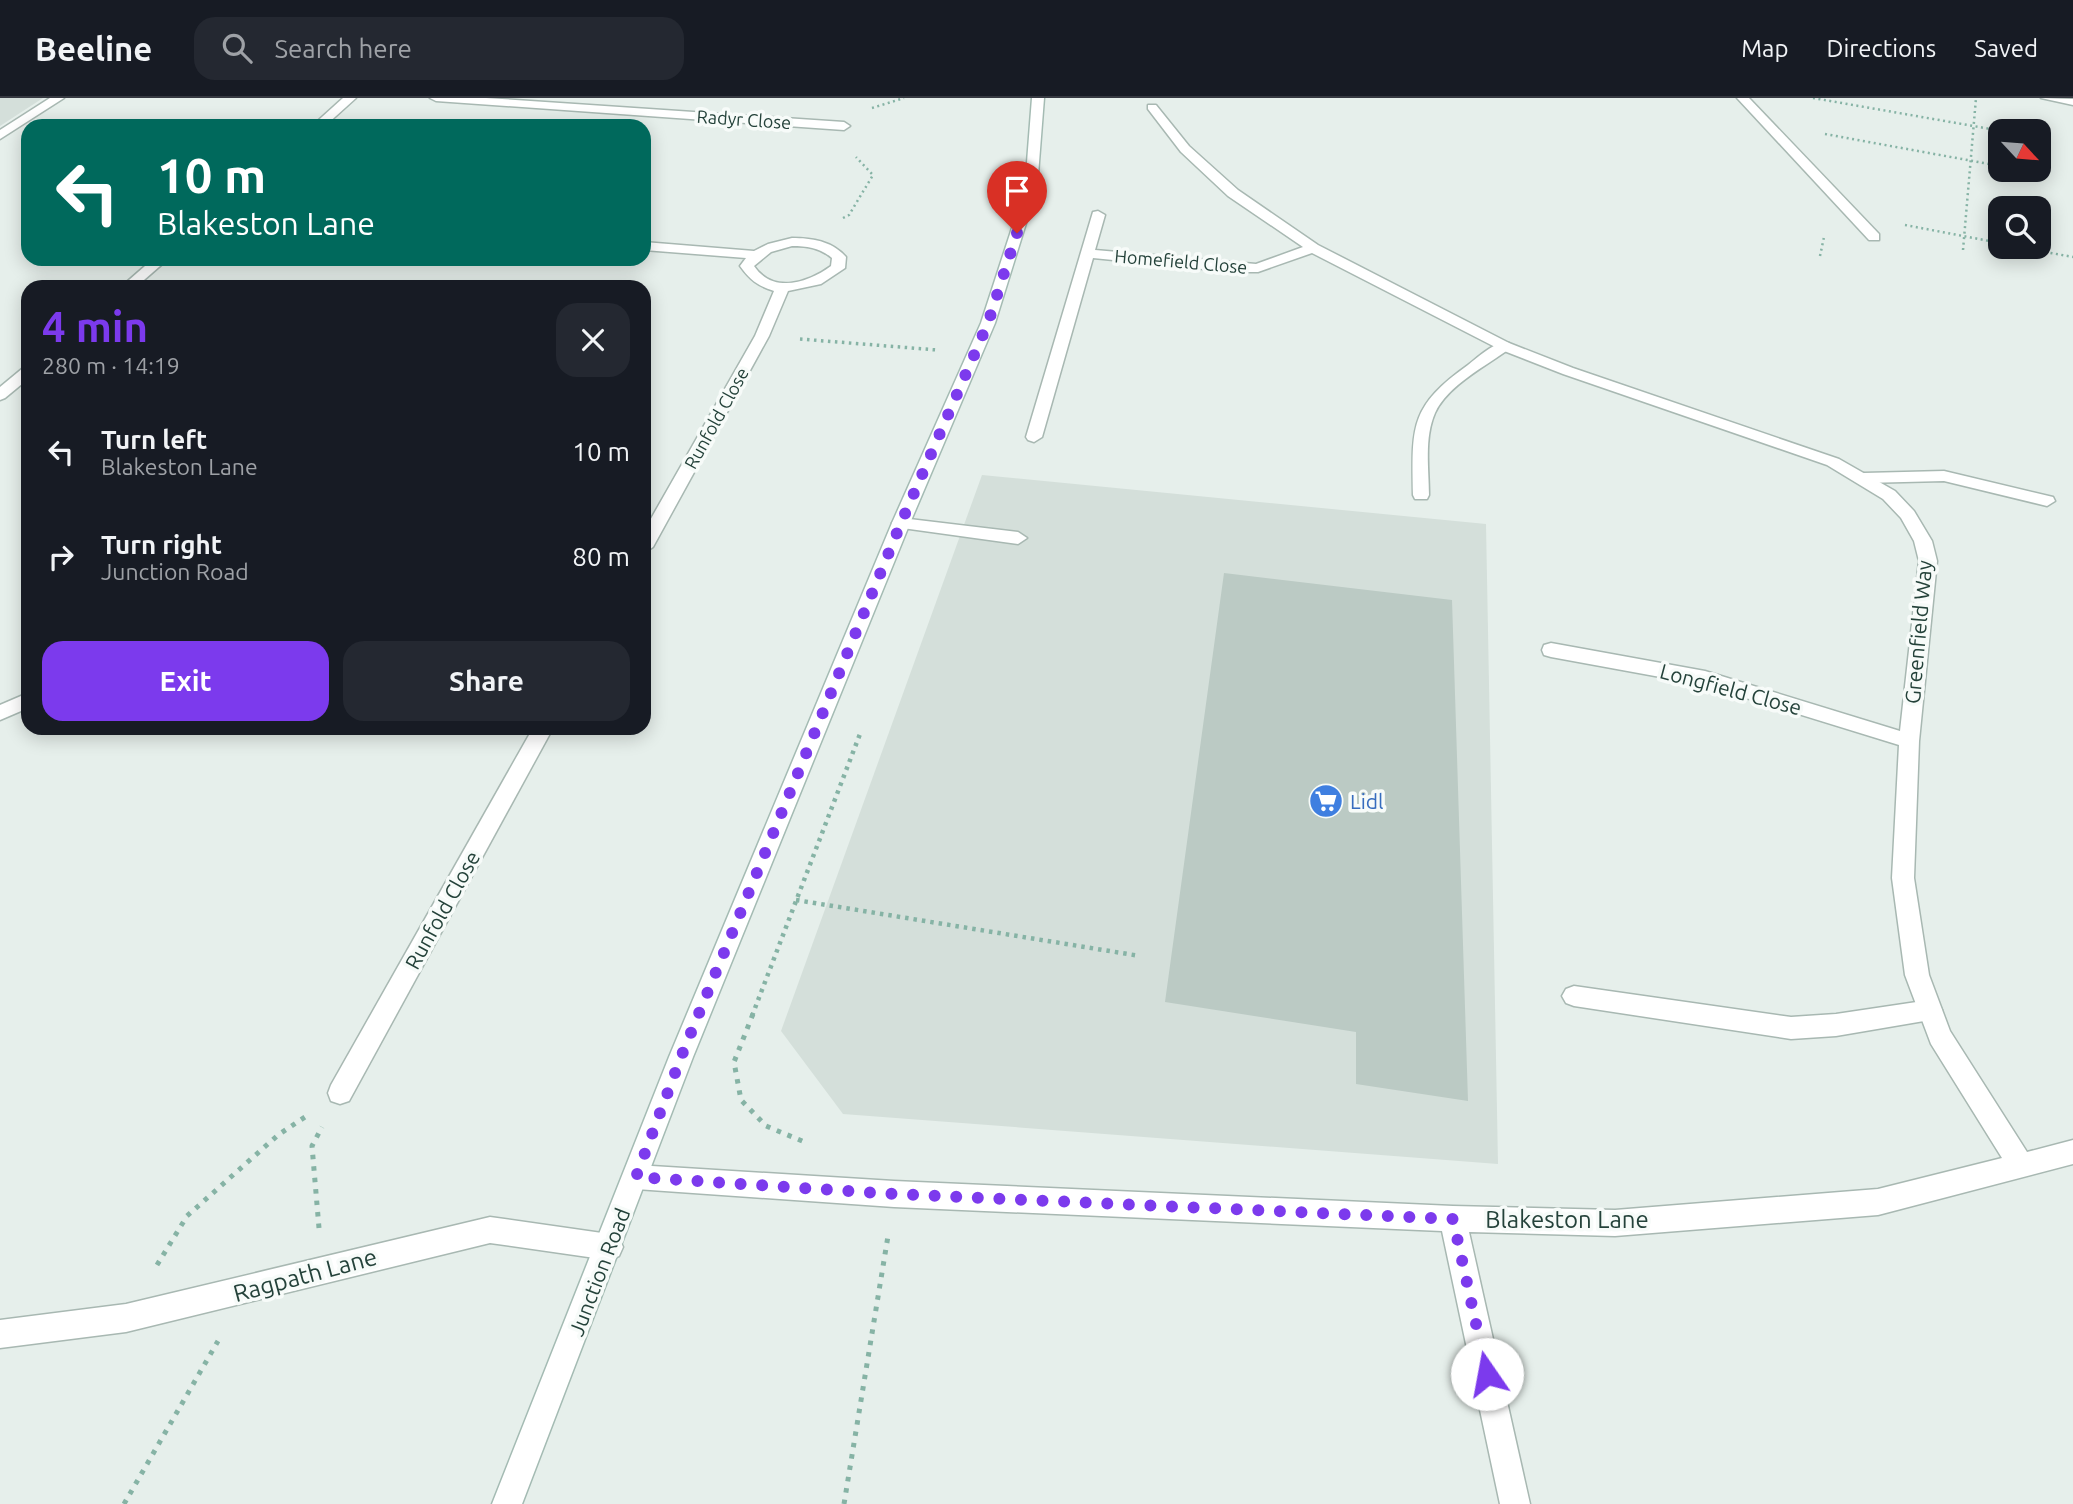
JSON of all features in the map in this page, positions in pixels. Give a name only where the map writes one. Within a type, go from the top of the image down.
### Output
[{"type":"street","points":[[25,119],[58,98]]},
{"type":"street","points":[[326,119],[349,98]]},
{"type":"street","name":"Radyr Close","points":[[436,98],[844,126]]},
{"type":"street","name":"Junction Road","points":[[508,1504],[681,1057],[901,523],[988,323],[1031,188],[1038,98]]},
{"type":"street","points":[[1743,98],[1874,237]]},
{"type":"street","points":[[2047,98],[2073,103]]},
{"type":"street","name":"Greenfield Way","points":[[1152,107],[1185,149],[1233,193],[1313,248],[1504,346],[1568,371],[1833,461],[1889,495],[1908,515],[1923,541],[1928,561],[1909,741],[1903,878],[1917,975],[1940,1036],[2021,1165]]},
{"type":"street","points":[[838,138],[852,115]]},
{"type":"street","points":[[0,135],[21,122]]},
{"type":"street","points":[[14,126],[21,126]]},
{"type":"street","name":"Homefield Close","points":[[1034,437],[1098,215]]},
{"type":"street","points":[[811,242],[829,248],[839,257],[838,268],[826,278],[804,286],[783,287],[764,284],[752,276],[747,266],[754,255],[773,245],[811,242]]},
{"type":"street","points":[[651,247],[754,255]]},
{"type":"street","name":"Homefield Close","points":[[1088,253],[1234,268],[1258,268],[1313,248]]},
{"type":"street","points":[[136,280],[153,266]]},
{"type":"street","name":"Runfold Close","points":[[651,534],[762,336],[783,287]]},
{"type":"street","points":[[1421,495],[1422,433],[1425,416],[1433,401],[1504,346]]},
{"type":"street","points":[[0,395],[21,378]]},
{"type":"street","points":[[1864,478],[1944,476],[2047,501]]},
{"type":"street","points":[[901,523],[1018,538]]},
{"type":"street","name":"Longfield Close","points":[[1551,650],[1705,678],[1909,741]]},
{"type":"street","points":[[0,713],[21,703]]},
{"type":"street","name":"Runfold Close","points":[[340,1093],[539,735]]},
{"type":"street","points":[[1574,996],[1791,1028],[1836,1025],[1930,1010]]},
{"type":"street","name":"Blakeston Lane","points":[[636,1177],[894,1194],[1453,1219],[1615,1223],[1878,1202],[2073,1152]]},
{"type":"street","points":[[1453,1219],[1515,1504]]},
{"type":"street","name":"Ragpath Lane","points":[[0,1334],[126,1318],[247,1291],[322,1269],[490,1230],[609,1247]]},
{"type":"path","points":[[852,115],[904,98]]},
{"type":"path","points":[[1813,98],[1988,128]]},
{"type":"path","points":[[1963,250],[1976,98]]},
{"type":"path","points":[[1818,133],[1988,164]]},
{"type":"path","points":[[792,242],[849,215],[873,175],[838,138]]},
{"type":"path","points":[[1897,223],[1988,241]]},
{"type":"path","points":[[2051,253],[2073,257]]},
{"type":"path","points":[[749,893],[1140,956]]},
{"type":"path","points":[[322,1269],[312,1146],[340,1093]]},
{"type":"path","points":[[126,1318],[187,1216],[278,1135],[340,1093]]},
{"type":"path","points":[[844,1504],[894,1194]]},
{"type":"path","points":[[124,1504],[247,1291]]},
{"type":"shaded area","points":[[0,98],[43,98],[0,126]]},
{"type":"shaded area","points":[[982,475],[1486,524],[1498,1164],[843,1114],[781,1031]]},
{"type":"building","name":"Lidl","points":[[1224,573],[1452,600],[1468,1101],[1356,1084],[1356,1032],[1165,1002]]},
{"type":"place","name":"Lidl","points":[[1326,801]]},
{"type":"route","points":[[1017,233],[988,323],[901,523],[681,1057],[636,1177],[894,1194],[1453,1219],[1487,1374]]}]
